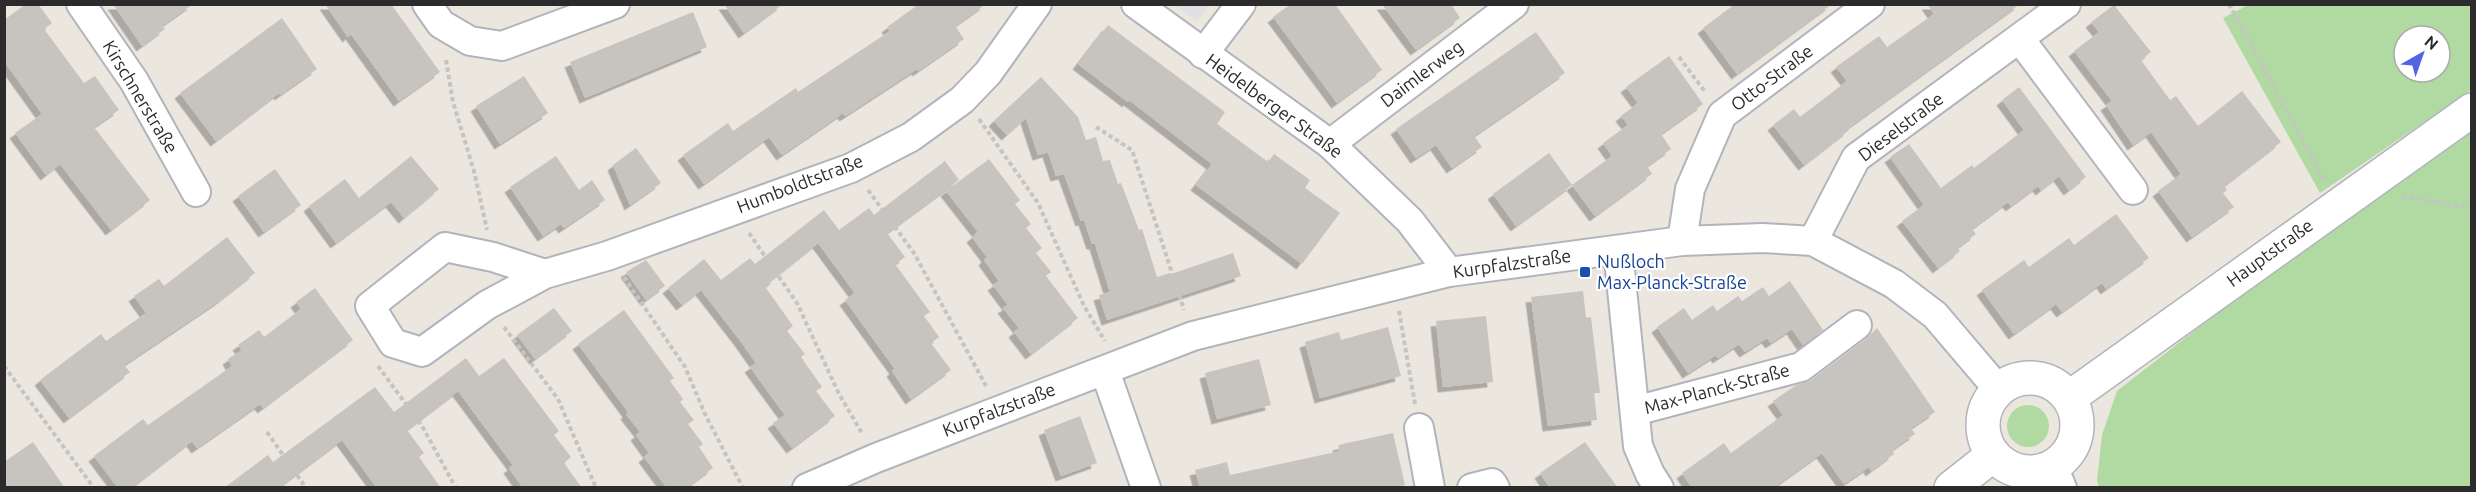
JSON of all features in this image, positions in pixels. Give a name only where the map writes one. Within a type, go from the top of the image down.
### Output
[{"type":"main road","name":"Hauptstraße","points":[[2069,398],[2472,110]]},
{"type":"main road","points":[[2030,377],[2052,383],[2069,398],[2077,422],[2076,436],[2058,477],[2043,471],[2021,472],[2001,463],[1987,446],[1982,426],[1986,405],[1998,388],[2008,382],[2030,377]]},
{"type":"main road","points":[[1951,488],[1993,455]]},
{"type":"street","name":"Kirschnerstraße","points":[[81,4],[134,81],[196,192]]},
{"type":"street","points":[[434,14],[470,41],[502,46],[615,4]]},
{"type":"street","name":"Humboldtstraße","points":[[545,274],[493,257],[445,247],[370,306],[393,343],[422,352],[487,305],[545,274],[606,256],[850,168],[911,137],[962,100],[988,73],[1037,4]]},
{"type":"street","name":"Heidelberger Straße","points":[[1136,4],[1330,144],[1410,221],[1449,272]]},
{"type":"street","points":[[1203,54],[1241,4]]},
{"type":"street","name":"Daimlerweg","points":[[1330,144],[1514,4]]},
{"type":"street","name":"Otto-Straße","points":[[1682,241],[1690,189],[1722,115],[1870,4]]},
{"type":"street","name":"Dieselstraße","points":[[1813,241],[1856,158],[2066,4]]},
{"type":"street","points":[[2020,39],[2133,190]]},
{"type":"street","name":"Kurpfalzstraße","points":[[807,488],[839,481],[876,458],[1192,336],[1449,272],[1682,241],[1763,237],[1813,241],[1894,284],[1935,315],[1998,388]]},
{"type":"street","name":"Max-Planck-Straße","points":[[1618,250],[1638,446],[1659,488]]},
{"type":"street","name":"Max-Planck-Straße","points":[[1635,411],[1801,367],[1857,325]]},
{"type":"street","points":[[1105,371],[1146,488]]},
{"type":"street","points":[[1419,428],[1431,488]]},
{"type":"street","points":[[1472,488],[1492,483],[1495,488]]},
{"type":"path","points":[[2229,4],[2350,196],[2472,208]]},
{"type":"path","points":[[434,14],[453,102],[474,171],[493,257]]},
{"type":"path","points":[[1679,57],[1701,87]]},
{"type":"path","points":[[1096,127],[1132,150],[1192,336]]},
{"type":"path","points":[[990,131],[1038,202],[1084,306],[1109,348],[1105,371]]},
{"type":"path","points":[[877,200],[914,253],[999,410]]},
{"type":"path","points":[[759,249],[797,303],[838,392],[876,458]]},
{"type":"path","points":[[629,284],[685,368],[742,488]]},
{"type":"path","points":[[1401,317],[1419,428]]},
{"type":"path","points":[[519,346],[558,399],[596,488]]},
{"type":"path","points":[[372,358],[422,426],[456,488]]},
{"type":"path","points":[[4,366],[94,488]]},
{"type":"path","points":[[267,432],[306,488]]},
{"type":"shaded area","points":[[1175,5],[1210,5],[1197,21]]},
{"type":"green space","points":[[2248,5],[2471,5],[2471,90],[2320,193],[2223,18]]},
{"type":"green space","points":[[2471,122],[2471,487],[2099,488],[2097,481],[2102,435],[2117,391],[2403,168]]},
{"type":"green space","points":[[2028,405],[2043,411],[2049,426],[2043,441],[2028,447],[2013,441],[2007,426],[2013,411]]},
{"type":"building","points":[[26,4],[38,4],[52,23],[44,29],[84,83],[95,76],[119,110],[94,127],[150,200],[111,230],[60,164],[46,175],[15,133],[42,114],[4,61],[4,20]]},
{"type":"building","points":[[113,4],[193,4],[162,26],[165,29],[142,46]]},
{"type":"building","points":[[325,4],[391,4],[440,72],[399,101],[351,34],[348,37]]},
{"type":"building","points":[[724,4],[783,4],[744,33]]},
{"type":"building","points":[[919,4],[986,4],[955,26],[964,39],[918,71],[917,69],[845,116],[843,113],[782,155],[769,137],[704,184],[683,155],[728,123],[733,131],[796,88],[798,92],[890,31],[887,27]]},
{"type":"building","points":[[1291,4],[1335,4],[1382,70],[1337,103],[1273,17]]},
{"type":"building","points":[[1382,4],[1451,4],[1460,18],[1416,50]]},
{"type":"building","points":[[1735,4],[1832,4],[1737,74],[1703,28]]},
{"type":"building","points":[[1927,4],[2020,4],[1848,128],[1849,130],[1804,165],[1773,125],[1794,109],[1800,117],[1847,81],[1836,67],[1879,36],[1887,47],[1934,14]]},
{"type":"building","points":[[2114,5],[2151,52],[2141,60],[2170,100],[2176,96],[2198,126],[2242,91],[2281,142],[2224,186],[2227,190],[2223,193],[2234,207],[2192,237],[2158,191],[2181,174],[2151,132],[2133,145],[2106,105],[2112,101],[2074,51],[2099,32],[2091,22]]},
{"type":"building","points":[[693,12],[707,47],[585,98],[570,62]]},
{"type":"building","points":[[282,18],[317,69],[280,95],[279,93],[216,141],[180,93]]},
{"type":"building","points":[[1108,25],[1225,112],[1217,124],[1268,162],[1274,154],[1310,180],[1305,188],[1340,213],[1302,264],[1196,185],[1212,164],[1078,64]]},
{"type":"building","points":[[1536,32],[1565,73],[1474,136],[1482,147],[1452,168],[1436,145],[1416,158],[1396,129]]},
{"type":"building","points":[[1669,56],[1703,104],[1661,134],[1671,149],[1647,166],[1652,174],[1595,216],[1572,185],[1612,156],[1603,143],[1628,125],[1621,116],[1638,103],[1626,87]]},
{"type":"building","points":[[524,76],[548,113],[500,144],[476,106]]},
{"type":"building","points":[[1041,77],[1078,117],[1086,140],[1096,137],[1103,161],[1110,160],[1139,230],[1142,229],[1157,277],[1233,253],[1241,276],[1107,320],[1099,295],[1110,292],[1095,244],[1092,244],[1084,220],[1081,221],[1064,174],[1056,176],[1048,152],[1038,155],[1026,118],[1007,135],[994,121]]},
{"type":"building","points":[[2019,87],[2086,177],[2069,190],[2059,176],[2041,190],[2038,186],[2011,206],[2008,202],[1972,229],[1976,234],[1957,248],[1960,251],[1938,268],[1902,221],[1924,205],[1890,157],[1909,144],[1941,188],[1972,165],[1974,168],[2024,130],[2002,100]]},
{"type":"building","points":[[636,148],[661,183],[630,205],[613,165]]},
{"type":"building","points":[[1549,153],[1572,185],[1516,226],[1493,194]]},
{"type":"building","points":[[411,156],[439,189],[404,218],[391,202],[336,243],[309,206],[345,179],[359,198]]},
{"type":"building","points":[[556,156],[579,190],[592,180],[605,200],[564,228],[561,224],[543,236],[510,187]]},
{"type":"building","points":[[989,159],[1020,200],[1015,204],[1031,224],[1026,228],[1042,248],[1036,253],[1051,272],[1046,276],[1078,318],[1031,354],[1014,332],[1019,328],[1003,308],[1008,305],[993,285],[999,281],[984,260],[987,257],[972,237],[978,232],[946,191]]},
{"type":"building","points":[[945,161],[959,180],[887,233],[905,257],[895,264],[930,312],[924,316],[939,337],[931,343],[951,370],[911,399],[892,371],[895,369],[845,300],[855,293],[818,243],[769,282],[771,284],[766,288],[793,326],[787,331],[805,354],[801,357],[822,387],[816,391],[835,416],[792,448],[773,423],[785,415],[750,367],[756,363],[739,339],[701,290],[682,305],[668,288],[704,259],[721,280],[750,258],[755,264],[824,210],[839,230],[869,208],[874,215]]},
{"type":"building","points":[[275,169],[301,205],[264,232],[238,196]]},
{"type":"building","points":[[2116,214],[2149,258],[2106,289],[2102,283],[2062,312],[2056,304],[2014,334],[1982,290],[2024,260],[2029,267],[2069,238],[2074,245]]},
{"type":"building","points":[[227,237],[255,273],[219,301],[124,365],[130,372],[69,418],[40,380],[101,334],[106,341],[146,313],[134,296],[159,279],[164,286]]},
{"type":"building","points":[[646,260],[665,286],[646,300],[626,272]]},
{"type":"building","points":[[1790,281],[1823,330],[1803,345],[1792,329],[1771,343],[1767,338],[1745,352],[1739,344],[1718,358],[1716,355],[1688,373],[1657,327],[1684,308],[1692,320],[1713,305],[1717,311],[1738,296],[1742,301],[1763,287],[1769,296]]},
{"type":"building","points":[[315,288],[353,340],[263,408],[260,404],[197,448],[192,441],[131,488],[118,488],[94,456],[143,419],[148,425],[232,366],[228,359],[242,350],[238,345],[259,330],[264,337],[301,309],[296,302]]},
{"type":"building","points":[[1583,291],[1586,318],[1591,317],[1600,393],[1594,393],[1597,420],[1548,426],[1531,297]]},
{"type":"building","points":[[554,308],[572,331],[535,359],[517,335]]},
{"type":"building","points":[[624,310],[674,378],[670,381],[683,399],[680,402],[694,420],[688,424],[703,444],[699,447],[713,468],[686,488],[667,488],[644,457],[649,453],[636,435],[640,432],[626,414],[628,412],[578,344]]},
{"type":"building","points":[[1486,316],[1493,382],[1443,387],[1436,321]]},
{"type":"building","points":[[1388,327],[1401,376],[1320,398],[1305,342],[1339,332],[1341,340]]},
{"type":"building","points":[[1877,328],[1935,412],[1911,428],[1915,434],[1892,450],[1894,454],[1871,471],[1869,467],[1844,484],[1822,453],[1773,488],[1692,488],[1682,473],[1724,443],[1731,453],[1783,415],[1773,401],[1795,386],[1811,380]]},
{"type":"building","points":[[466,358],[479,376],[504,358],[559,431],[554,435],[571,457],[564,463],[582,488],[523,488],[509,468],[513,465],[458,391],[407,430],[424,453],[419,457],[441,488],[377,488],[342,440],[278,488],[224,488],[268,455],[273,462],[375,387],[394,412]]},
{"type":"building","points":[[1259,359],[1271,405],[1217,419],[1205,373]]},
{"type":"building","points":[[1080,416],[1097,463],[1061,476],[1044,430]]},
{"type":"building","points":[[1393,433],[1405,485],[1392,488],[1200,488],[1195,470],[1227,462],[1230,475],[1340,451],[1338,445]]},
{"type":"building","points":[[33,442],[65,488],[4,488],[4,462]]},
{"type":"building","points":[[1585,442],[1618,488],[1550,488],[1540,473]]},
{"type":"place","name":"Nußloch Max-Planck-Straße","points":[[1585,272]]}]
